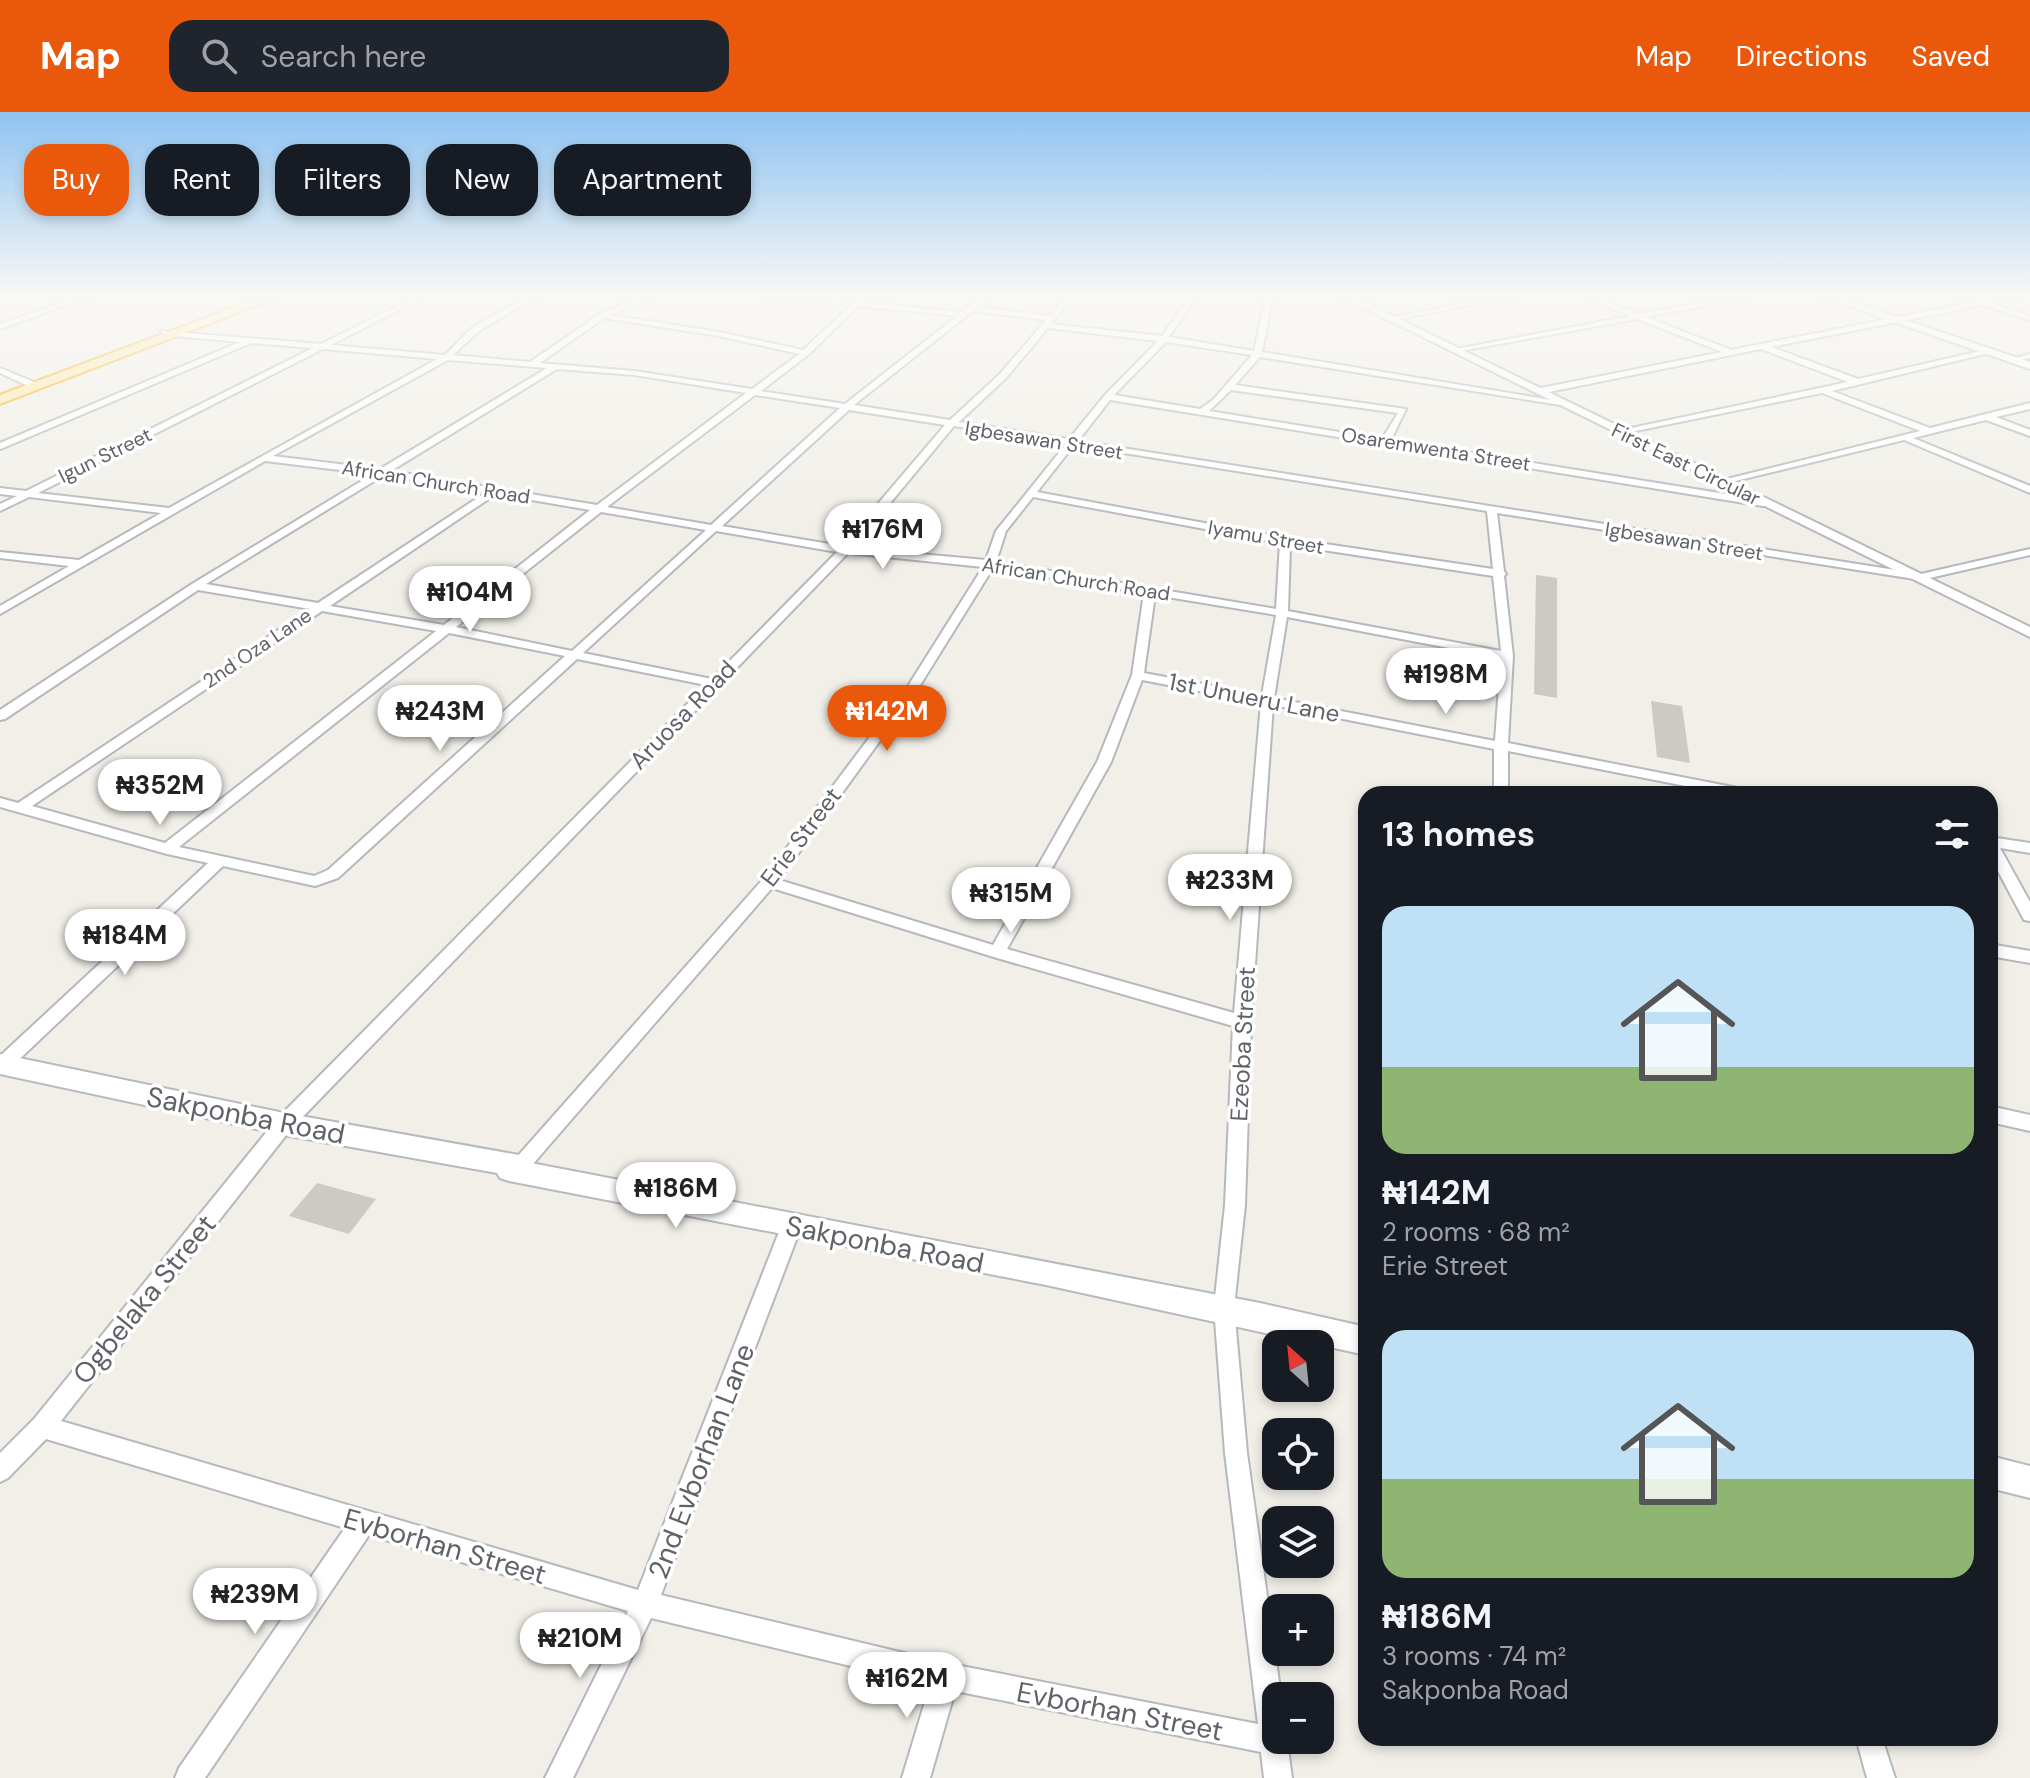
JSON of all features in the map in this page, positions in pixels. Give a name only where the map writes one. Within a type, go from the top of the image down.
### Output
[{"type":"highway","points":[[0,398],[62,373]]},
{"type":"highway","points":[[0,398],[66,373]]},
{"type":"main road","name":"Sakponba Road","points":[[1,1064],[284,1124],[519,1166]]},
{"type":"main road","name":"Sakponba Road","points":[[519,1166],[509,1170],[791,1227],[1224,1307],[1358,1339]]},
{"type":"main road","points":[[1998,1474],[2030,1482]]},
{"type":"street","points":[[6,373],[31,384]]},
{"type":"street","points":[[0,446],[175,373]]},
{"type":"street","name":"Igun Street","points":[[0,508],[270,373]]},
{"type":"street","points":[[0,611],[263,458],[418,373]]},
{"type":"street","points":[[0,716],[196,586],[545,373]]},
{"type":"street","name":"Igbesawan Street","points":[[631,373],[1921,577]]},
{"type":"street","points":[[167,849],[597,510],[777,373]]},
{"type":"street","points":[[0,802],[219,861],[315,881],[333,874],[577,656],[848,406],[889,373]]},
{"type":"street","name":"Aruosa Road","points":[[284,1124],[845,550],[950,425],[1006,373]]},
{"type":"street","name":"Erie Street","points":[[519,1166],[769,882],[913,687],[990,564],[1001,531],[1108,397],[1131,373]]},
{"type":"street","points":[[1200,413],[1242,373]]},
{"type":"street","points":[[1371,373],[1560,402]]},
{"type":"street","name":"First East Circular","points":[[1502,373],[2030,633]]},
{"type":"street","points":[[1539,391],[1630,373]]},
{"type":"street","points":[[1832,373],[1857,382]]},
{"type":"street","points":[[1621,431],[1896,373]]},
{"type":"street","points":[[1230,387],[1403,411],[1386,440]]},
{"type":"street","points":[[1824,390],[1931,432]]},
{"type":"street","name":"Osaremwenta Street","points":[[1108,397],[1763,503]]},
{"type":"street","points":[[1726,482],[2030,406]]},
{"type":"street","points":[[1987,417],[2030,433]]},
{"type":"street","points":[[1906,438],[2030,490]]},
{"type":"street","name":"African Church Road","points":[[263,458],[380,472],[845,550],[990,564],[1282,613],[1507,656]]},
{"type":"street","points":[[0,491],[172,511]]},
{"type":"street","name":"2nd Oza Lane","points":[[21,807],[494,491]]},
{"type":"street","name":"Iyamu Street","points":[[1032,494],[1285,541],[1501,574]]},
{"type":"street","points":[[1492,511],[1501,574],[1507,656],[1501,786]]},
{"type":"street","name":"Ezeoba Street","points":[[1266,1682],[1236,1453],[1224,1307],[1235,1205],[1242,1022],[1267,701],[1282,613],[1285,541]]},
{"type":"street","points":[[1921,577],[2030,552]]},
{"type":"street","points":[[0,555],[82,564]]},
{"type":"street","points":[[0,566],[17,558]]},
{"type":"street","points":[[196,586],[447,629],[714,683]]},
{"type":"street","points":[[997,952],[1104,762],[1138,675],[1150,590]]},
{"type":"street","name":"1st Unueru Lane","points":[[1138,675],[1708,786]]},
{"type":"street","points":[[1998,844],[2030,848]]},
{"type":"street","points":[[1998,858],[2030,916]]},
{"type":"street","points":[[1,1064],[219,861]]},
{"type":"street","points":[[769,882],[997,952],[1242,1022]]},
{"type":"street","points":[[1998,951],[2030,957]]},
{"type":"street","points":[[1998,1116],[2030,1123]]},
{"type":"street","name":"Ogbelaka Street","points":[[0,1470],[42,1427],[284,1124]]},
{"type":"street","name":"2nd Evborhan Lane","points":[[559,1778],[645,1604],[791,1227]]},
{"type":"street","name":"Evborhan Street","points":[[42,1427],[645,1604],[946,1676],[1262,1739]]},
{"type":"street","points":[[189,1778],[363,1522]]},
{"type":"street","points":[[916,1778],[946,1676]]},
{"type":"street","points":[[1871,1746],[1881,1778]]},
{"type":"street","name":"Ezeoba Street","points":[[1275,1754],[1278,1778]]},
{"type":"building","points":[[1536,575],[1557,578],[1557,698],[1534,694]]},
{"type":"building","points":[[1651,701],[1682,706],[1690,763],[1657,757]]},
{"type":"building","points":[[317,1183],[376,1199],[349,1234],[289,1216]]}]
